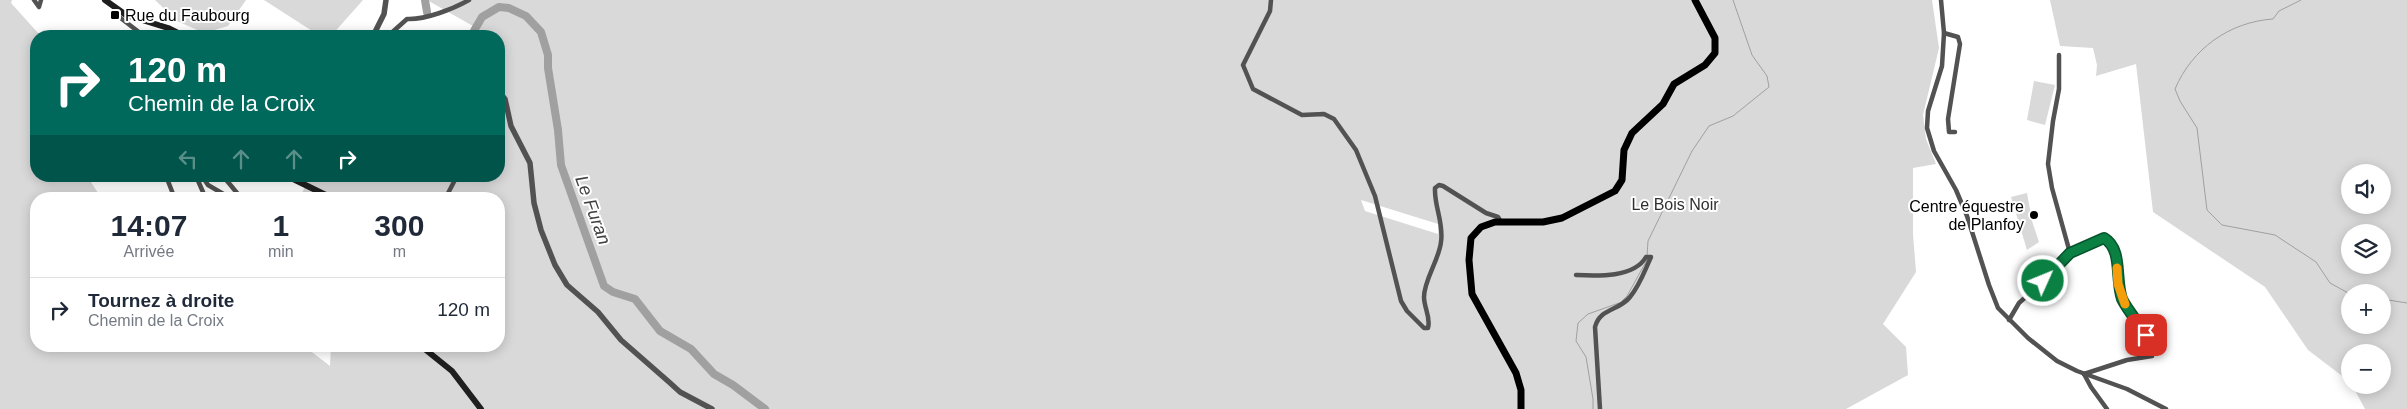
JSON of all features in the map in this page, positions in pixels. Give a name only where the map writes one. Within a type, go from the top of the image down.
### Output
[{"type":"main road","points":[[105,0],[126,15],[172,30]]},
{"type":"main road","points":[[1521,409],[1521,390],[1516,373],[1477,306],[1471,287],[1470,243],[1474,233],[1488,223],[1543,222],[1562,218],[1609,195],[1618,188],[1622,180],[1624,150],[1632,134],[1663,104],[1674,84],[1705,65],[1715,53],[1715,38],[1695,0]]},
{"type":"main road","points":[[300,182],[320,192]]},
{"type":"main road","points":[[428,352],[452,372],[481,409]]},
{"type":"street","points":[[34,0],[39,6],[41,0]]},
{"type":"street","points":[[376,30],[384,14],[386,0]]},
{"type":"street","points":[[395,30],[407,19],[417,20],[427,15],[436,15],[469,0]]},
{"type":"street","points":[[1270,0],[1270,12],[1243,65],[1253,88],[1302,115],[1324,114],[1334,119],[1356,150],[1375,196],[1402,301],[1407,311],[1424,328],[1428,328],[1429,323],[1424,298],[1425,288],[1436,264],[1442,240],[1435,188],[1439,185],[1443,186],[1486,213],[1498,217],[1501,222]]},
{"type":"street","points":[[1941,0],[1944,33],[1942,66],[1928,111],[1927,128],[1934,150],[1968,216],[1994,300],[2008,320],[2046,353],[2084,374],[2127,389],[2166,409]]},
{"type":"street","points":[[117,10],[118,16],[136,30]]},
{"type":"street","points":[[1944,33],[1958,37],[1960,44],[1948,119],[1949,132],[1955,132]]},
{"type":"street","points":[[2059,55],[2059,89],[2048,164],[2052,188],[2070,253]]},
{"type":"street","points":[[505,99],[511,126],[530,163],[534,202],[541,230],[555,265],[567,285],[598,312],[621,340],[668,382],[680,392],[712,409]]},
{"type":"street","points":[[206,182],[220,192]]},
{"type":"street","points":[[228,182],[236,192]]},
{"type":"street","points":[[2008,320],[2020,303],[2058,268],[2070,253],[2101,238],[2112,242],[2123,300],[2146,335],[2152,356],[2127,360],[2084,374]]},
{"type":"street","points":[[1576,275],[1596,276],[1630,270],[1648,257],[1641,282],[1630,297],[1620,306],[1603,313],[1596,324],[1600,409]]},
{"type":"street","points":[[2084,374],[2107,409]]},
{"type":"green space","name":"Le Bois Noir","points":[[0,0],[12,0],[11,3],[35,30],[30,30],[30,182],[91,182],[97,192],[30,192],[30,352],[312,352],[330,366],[331,352],[505,352],[505,192],[302,192],[307,182],[505,182],[505,30],[480,30],[427,0],[1932,0],[1939,48],[1923,115],[1926,139],[1936,164],[1913,168],[1913,234],[1916,272],[1883,324],[1906,347],[1908,375],[1846,409],[0,409]],"holes":[[[1361,200],[1438,224],[1438,234],[1365,211]]]},
{"type":"green space","points":[[155,0],[246,0],[228,26],[214,30],[197,30],[177,21]]},
{"type":"green space","points":[[264,0],[363,0],[336,30],[311,30]]},
{"type":"green space","points":[[2050,0],[2407,0],[2407,409],[2365,409],[2357,394],[2391,394],[2391,344],[2341,344],[2341,375],[2308,350],[2265,287],[2153,212],[2136,64],[2096,76],[2097,65],[2093,48],[2060,46]]},
{"type":"green space","points":[[2034,81],[2055,85],[2045,125],[2027,120]]},
{"type":"green space","points":[[2027,193],[2032,221],[2039,242],[2027,250],[2011,197]]},
{"type":"waterway","name":"Le Furan","points":[[425,0],[427,12]]},
{"type":"waterway","points":[[1647,256],[1648,241],[1692,151],[1709,126],[1733,116],[1769,87],[1767,76],[1752,55],[1733,0]]},
{"type":"waterway","points":[[2301,0],[2279,11],[2273,19],[2257,21],[2242,26],[2214,40],[2191,62],[2175,89],[2180,101],[2197,128],[2207,210],[2222,225],[2275,235],[2316,262],[2330,283],[2341,289]]},
{"type":"waterway","name":"Le Furan","points":[[474,30],[482,17],[499,7],[509,8],[526,16],[541,32],[548,55],[548,68],[558,130],[561,165],[604,286],[613,292],[635,299],[660,331],[691,349],[714,374],[733,385],[765,409]]},
{"type":"waterway","points":[[1622,301],[1627,296],[1647,260]]},
{"type":"waterway","points":[[2391,300],[2407,303]]},
{"type":"waterway","points":[[1593,409],[1586,357],[1576,341],[1578,323],[1588,314],[1619,303]]},
{"type":"slow traffic","points":[[2117,268],[2118,284],[2125,304]]},
{"type":"place","name":"Rue du Faubourg","points":[[115,15]]},
{"type":"place","name":"Centre équestre de Planfoy","points":[[2034,215]]},
{"type":"route","points":[[2043,281],[2058,268],[2070,253],[2080,247],[2101,238],[2112,242],[2116,256],[2118,284],[2123,300],[2146,335]]}]
